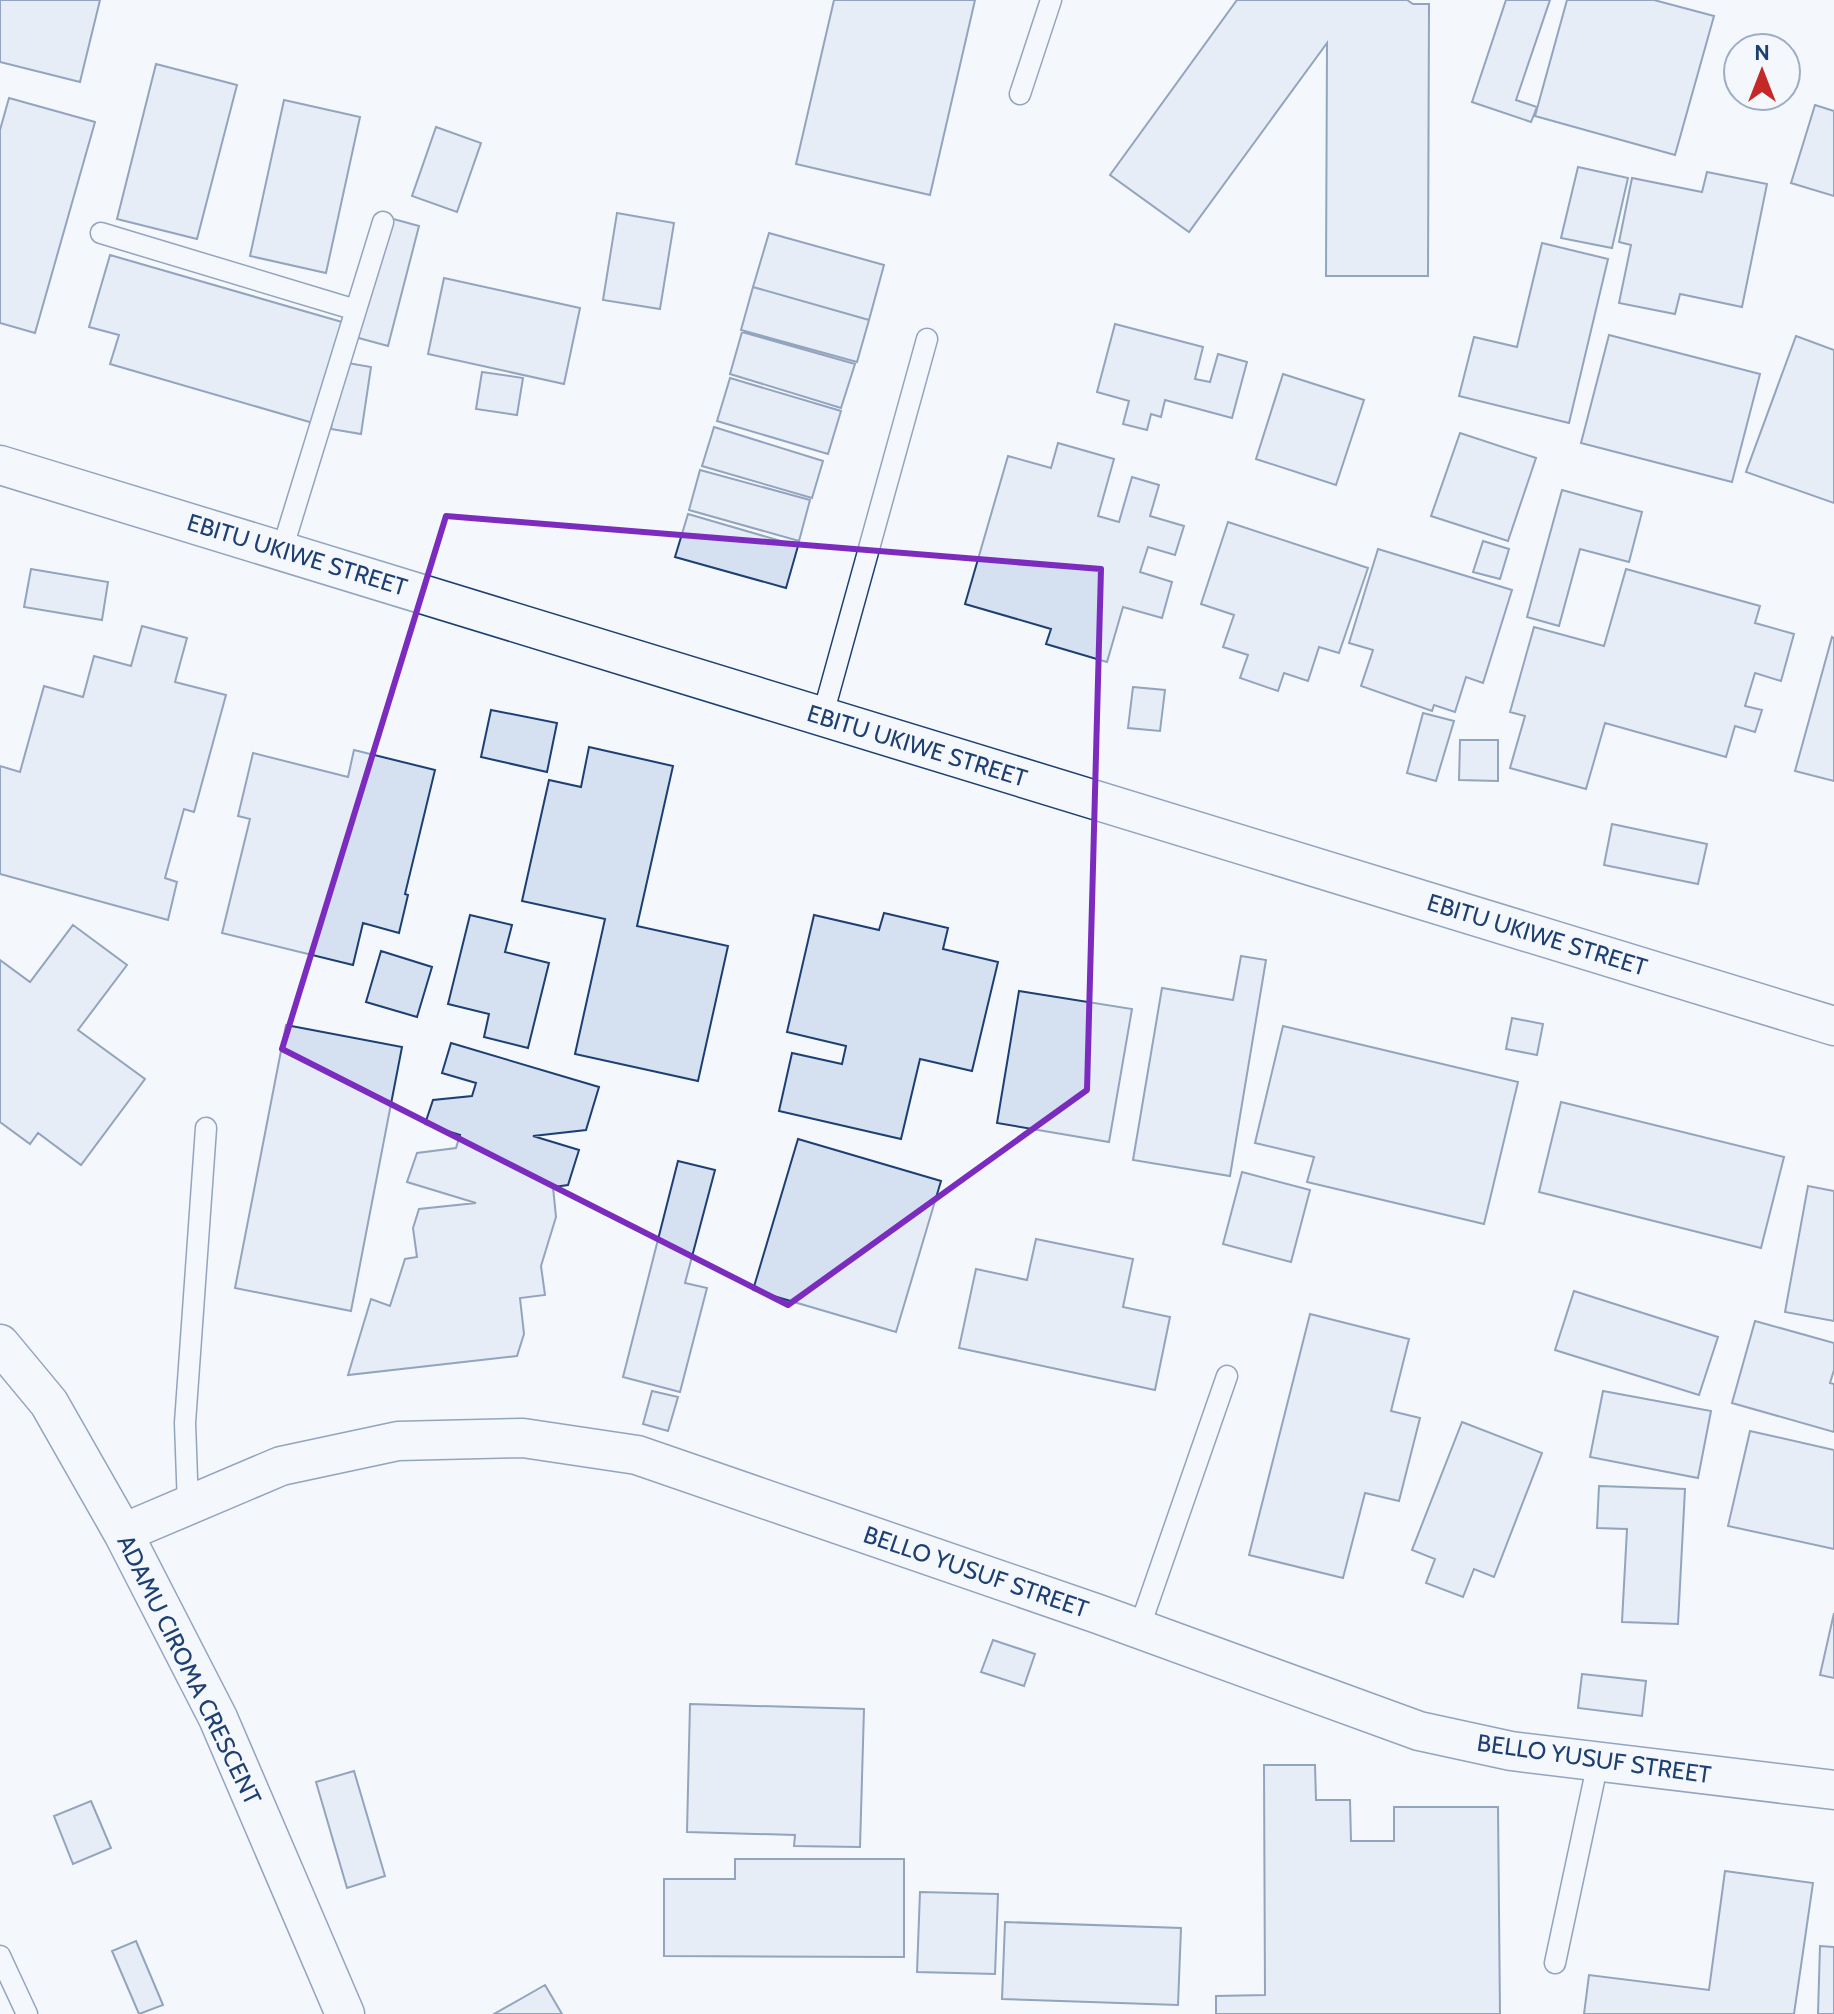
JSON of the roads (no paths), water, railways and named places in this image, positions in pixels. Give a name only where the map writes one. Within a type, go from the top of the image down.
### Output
[{"type":"street","name":"EBITU UKIWE STREET","points":[[0,465],[1834,1026]]},
{"type":"street","name":"ADAMU CIROMA CRESCENT","points":[[0,1344],[49,1403],[123,1533],[218,1718],[345,2014]]},
{"type":"street","name":"BELLO YUSUF STREET","points":[[123,1533],[281,1466],[398,1441],[523,1438],[637,1455],[1139,1629],[1419,1731],[1511,1751],[1834,1790]]},
{"type":"lane","points":[[1020,94],[1051,0]]},
{"type":"lane","points":[[282,550],[383,222]]},
{"type":"lane","points":[[101,233],[356,310]]},
{"type":"lane","points":[[822,718],[927,339]]},
{"type":"lane","points":[[188,1506],[185,1423],[206,1128]]},
{"type":"lane","points":[[1139,1629],[1227,1376]]},
{"type":"lane","points":[[1555,1963],[1598,1762]]},
{"type":"lane","points":[[0,1956],[27,2014]]}]
